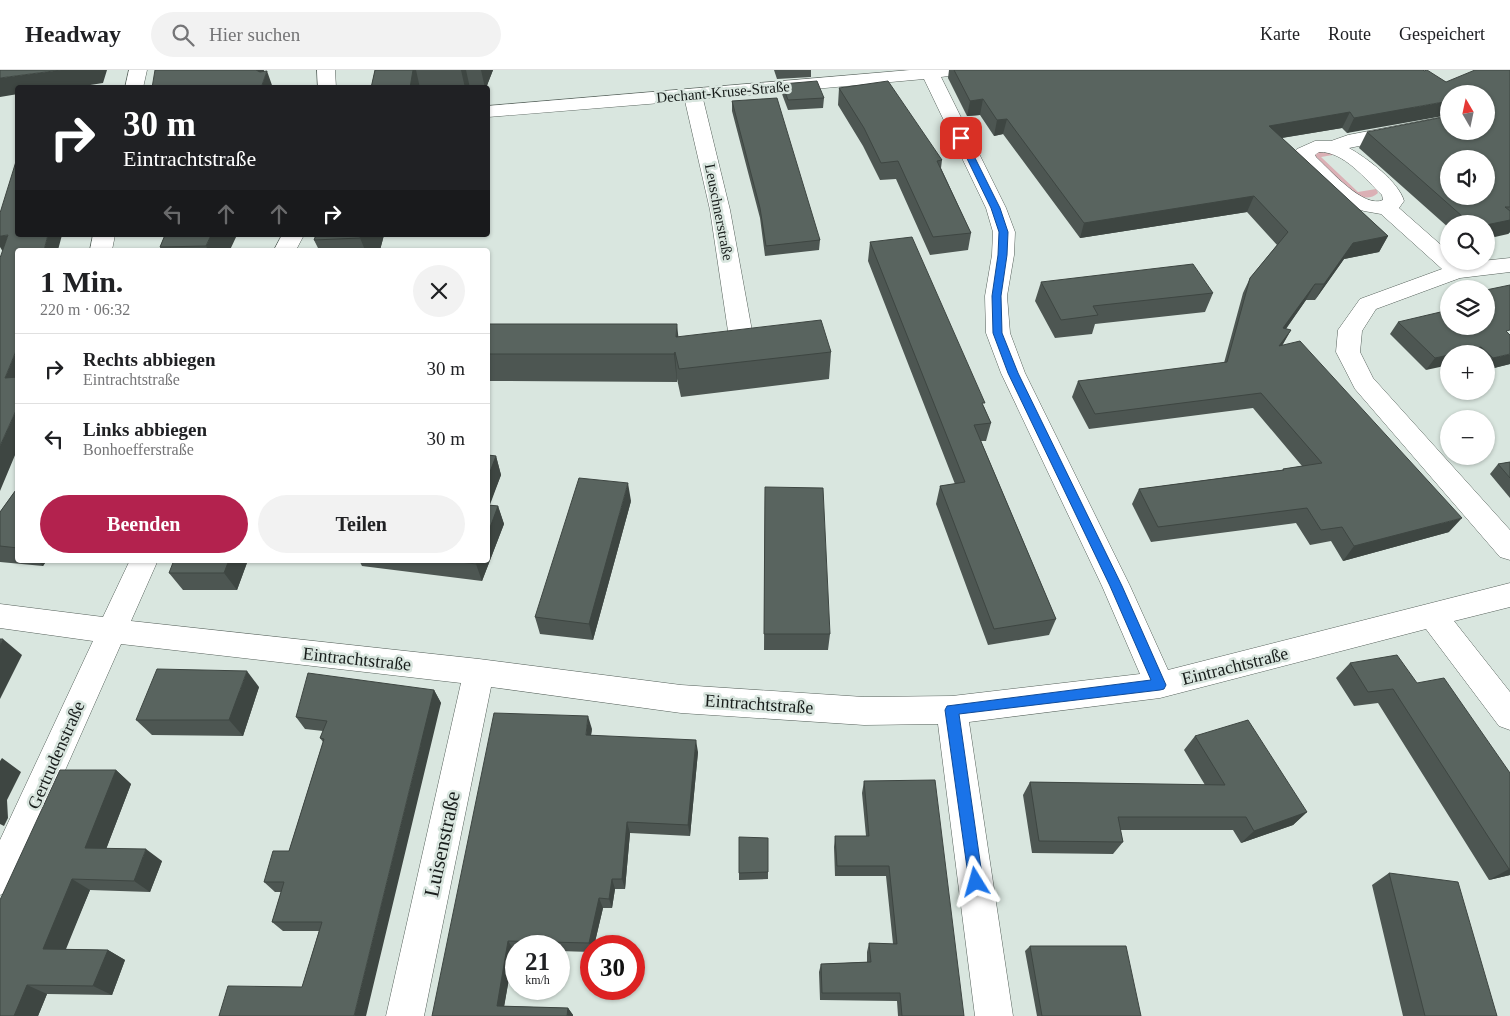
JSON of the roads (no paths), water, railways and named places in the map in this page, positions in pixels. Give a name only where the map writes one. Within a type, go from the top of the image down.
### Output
[{"type":"street","points":[[135,85],[138,70]]},
{"type":"street","points":[[326,70],[327,85]]},
{"type":"street","name":"Dechant-Kruse-Straße","points":[[490,112],[694,94],[742,84],[930,74],[958,70]]},
{"type":"street","points":[[930,74],[996,208],[1004,232],[1003,255],[996,296],[998,333],[1013,373],[1116,586],[1160,685]]},
{"type":"street","name":"Leuschnerstraße","points":[[694,94],[720,210],[740,331]]},
{"type":"street","points":[[1334,147],[1348,140],[1440,124]]},
{"type":"street","points":[[1387,208],[1394,201],[1392,193],[1347,153],[1334,147],[1322,145],[1311,147],[1304,153],[1307,160],[1351,200],[1371,207],[1387,208],[1458,271]]},
{"type":"street","points":[[1510,265],[1458,271],[1368,304],[1350,330],[1348,352],[1364,383],[1510,549]]},
{"type":"street","name":"Gertrudenstraße","points":[[0,878],[143,563]]},
{"type":"street","name":"Eintrachtstraße","points":[[0,616],[112,632],[479,672],[681,699],[864,711],[952,710],[1160,685],[1510,595]]},
{"type":"street","points":[[1433,616],[1510,716]]},
{"type":"street","name":"Luisenstraße","points":[[405,1016],[479,672]]},
{"type":"street","points":[[952,710],[994,1016]]}]
